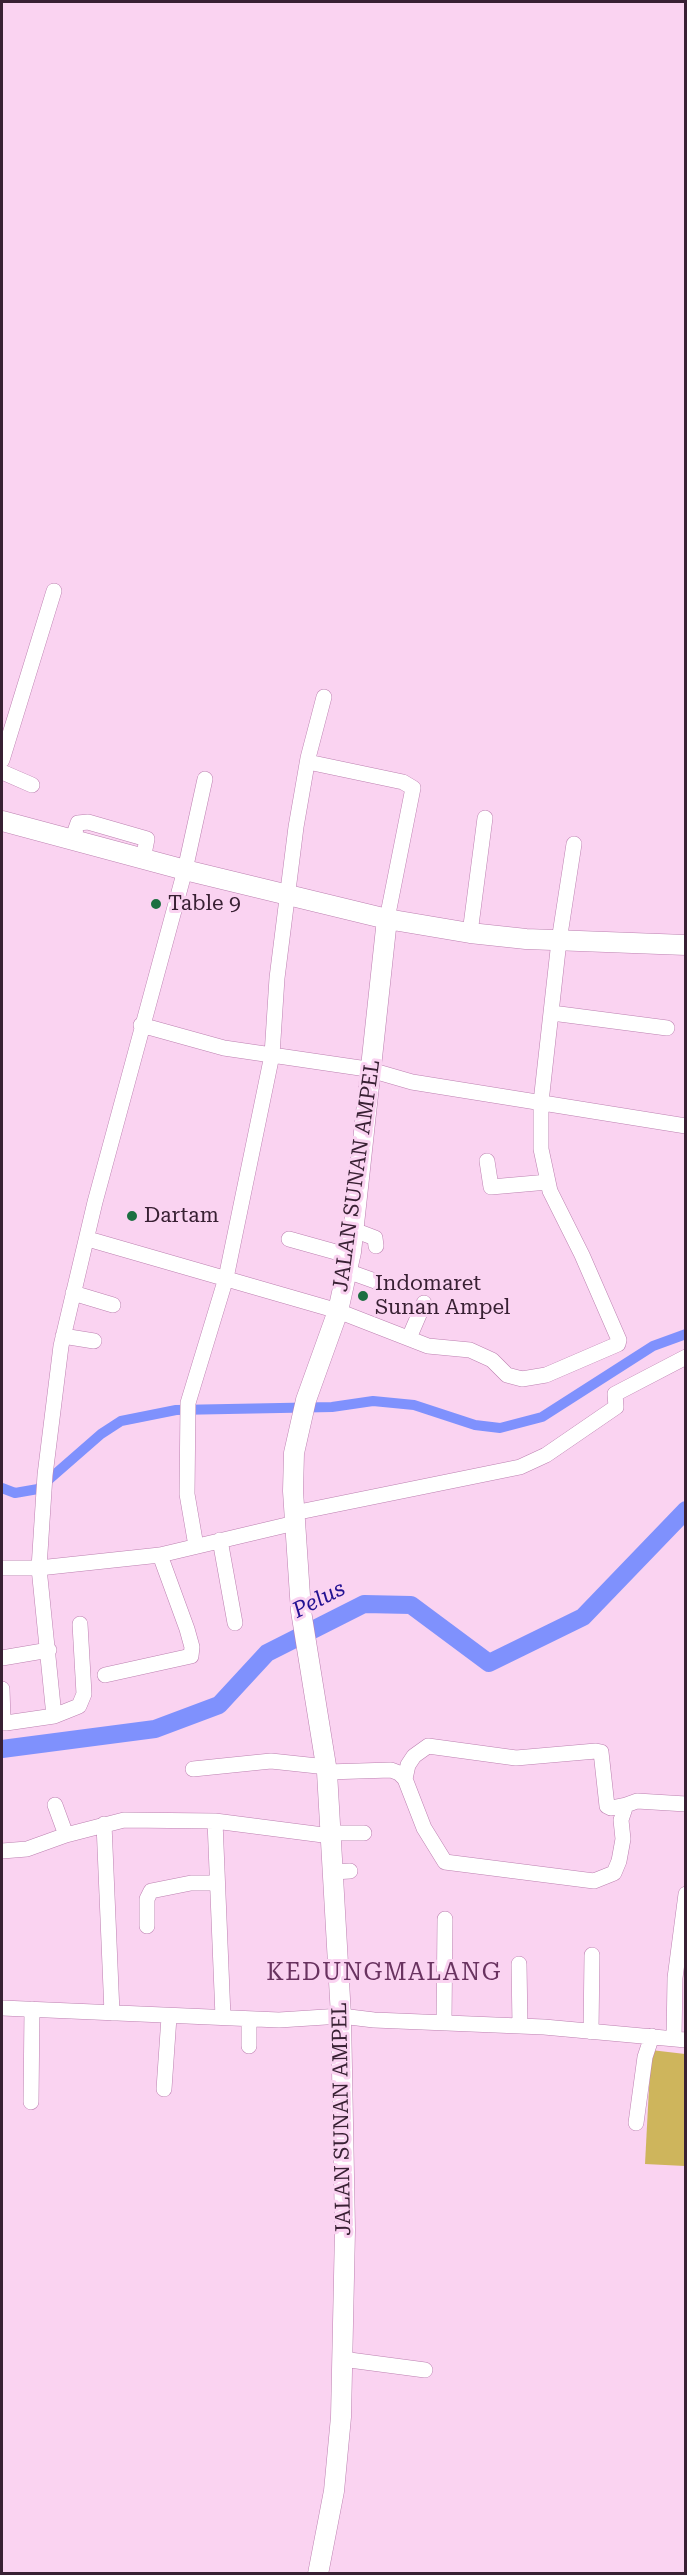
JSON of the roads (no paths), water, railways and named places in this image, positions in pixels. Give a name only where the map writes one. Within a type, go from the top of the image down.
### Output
[{"type":"main road","points":[[2,821],[185,870],[387,919],[470,933],[559,940],[686,945]]},
{"type":"main road","name":"JALAN SUNAN AMPEL","points":[[318,2574],[338,2466],[342,2359],[345,2230],[341,1872],[331,1834],[327,1770],[301,1611],[294,1518],[294,1453],[306,1400],[338,1311],[354,1230],[387,919]]},
{"type":"street","points":[[2,760],[54,591]]},
{"type":"street","points":[[196,1546],[187,1494],[188,1411],[226,1278],[272,1054],[287,894],[308,762],[324,697]]},
{"type":"street","points":[[308,762],[403,782],[413,788],[387,919]]},
{"type":"street","points":[[2,772],[32,785]]},
{"type":"street","points":[[54,1716],[39,1568],[45,1482],[63,1336],[141,1025],[185,870],[205,779]]},
{"type":"street","points":[[470,933],[485,818]]},
{"type":"street","points":[[88,1239],[338,1311],[428,1346],[470,1350],[492,1360],[507,1375],[522,1379],[546,1375],[618,1344],[618,1338],[548,1182],[541,1149],[541,1102],[559,940],[573,844]]},
{"type":"street","points":[[552,1013],[667,1028]]},
{"type":"street","points":[[141,1025],[224,1048],[371,1070],[412,1082],[686,1126]]},
{"type":"street","points":[[488,1161],[491,1186],[548,1182]]},
{"type":"street","points":[[354,1230],[375,1238],[376,1246]]},
{"type":"street","points":[[289,1239],[348,1264],[375,1281]]},
{"type":"street","points":[[73,1293],[113,1305]]},
{"type":"street","points":[[409,1338],[424,1303]]},
{"type":"street","points":[[63,1336],[94,1341]]},
{"type":"street","points":[[2,1568],[39,1568],[160,1555],[294,1518],[520,1467],[546,1455],[616,1407],[618,1404],[613,1396],[615,1394],[686,1357]]},
{"type":"street","points":[[220,1540],[235,1623]]},
{"type":"street","points":[[105,1675],[191,1656],[192,1647],[187,1629],[160,1555]]},
{"type":"street","points":[[2,1689],[3,1719],[6,1723],[54,1716],[79,1706],[82,1702],[80,1624]]},
{"type":"street","points":[[2,1658],[49,1650]]},
{"type":"street","points":[[626,1805],[621,1820],[623,1839],[614,1873],[594,1881],[445,1862],[424,1828],[405,1779],[408,1765],[414,1756],[428,1746],[516,1758],[596,1751],[601,1752],[607,1806],[611,1808],[637,1802],[686,1804]]},
{"type":"street","points":[[193,1769],[271,1761],[327,1770],[391,1770],[405,1779]]},
{"type":"street","points":[[55,1805],[66,1835]]},
{"type":"street","points":[[2,1851],[27,1849],[104,1824],[143,1820],[215,1821],[331,1834],[364,1833]]},
{"type":"street","points":[[215,1821],[223,2017]]},
{"type":"street","points":[[104,1824],[112,2013]]},
{"type":"street","points":[[147,1926],[147,1899],[151,1891],[191,1883],[217,1883]]},
{"type":"street","points":[[2,2008],[249,2019],[303,2020],[341,2016],[374,2020],[520,2026],[680,2040],[675,1978],[686,1894]]},
{"type":"street","points":[[444,2022],[445,1919]]},
{"type":"street","points":[[591,2032],[592,1955]]},
{"type":"street","points":[[519,1964],[520,2026]]},
{"type":"street","points":[[31,2102],[32,2009]]},
{"type":"street","points":[[164,2089],[169,2017]]},
{"type":"street","points":[[249,2019],[249,2046]]},
{"type":"street","points":[[636,2123],[645,2057],[652,2036]]},
{"type":"street","points":[[342,2359],[424,2370]]},
{"type":"waterway","points":[[2,1488],[15,1493],[38,1489],[101,1434],[121,1421],[176,1410],[332,1407],[373,1401],[414,1405],[475,1425],[500,1428],[542,1417],[653,1346],[686,1334]]},
{"type":"waterway","name":"Pelus","points":[[2,1749],[155,1729],[219,1705],[267,1653],[364,1604],[411,1605],[489,1663],[583,1617],[686,1510]]},
{"type":"place","name":"Table 9","points":[[156,904]]},
{"type":"place","name":"Dartam","points":[[132,1216]]},
{"type":"place","name":"Indomaret Sunan Ampel","points":[[363,1296]]},
{"type":"district","name":"KEDUNGMALANG","points":[[384,1973]]}]
